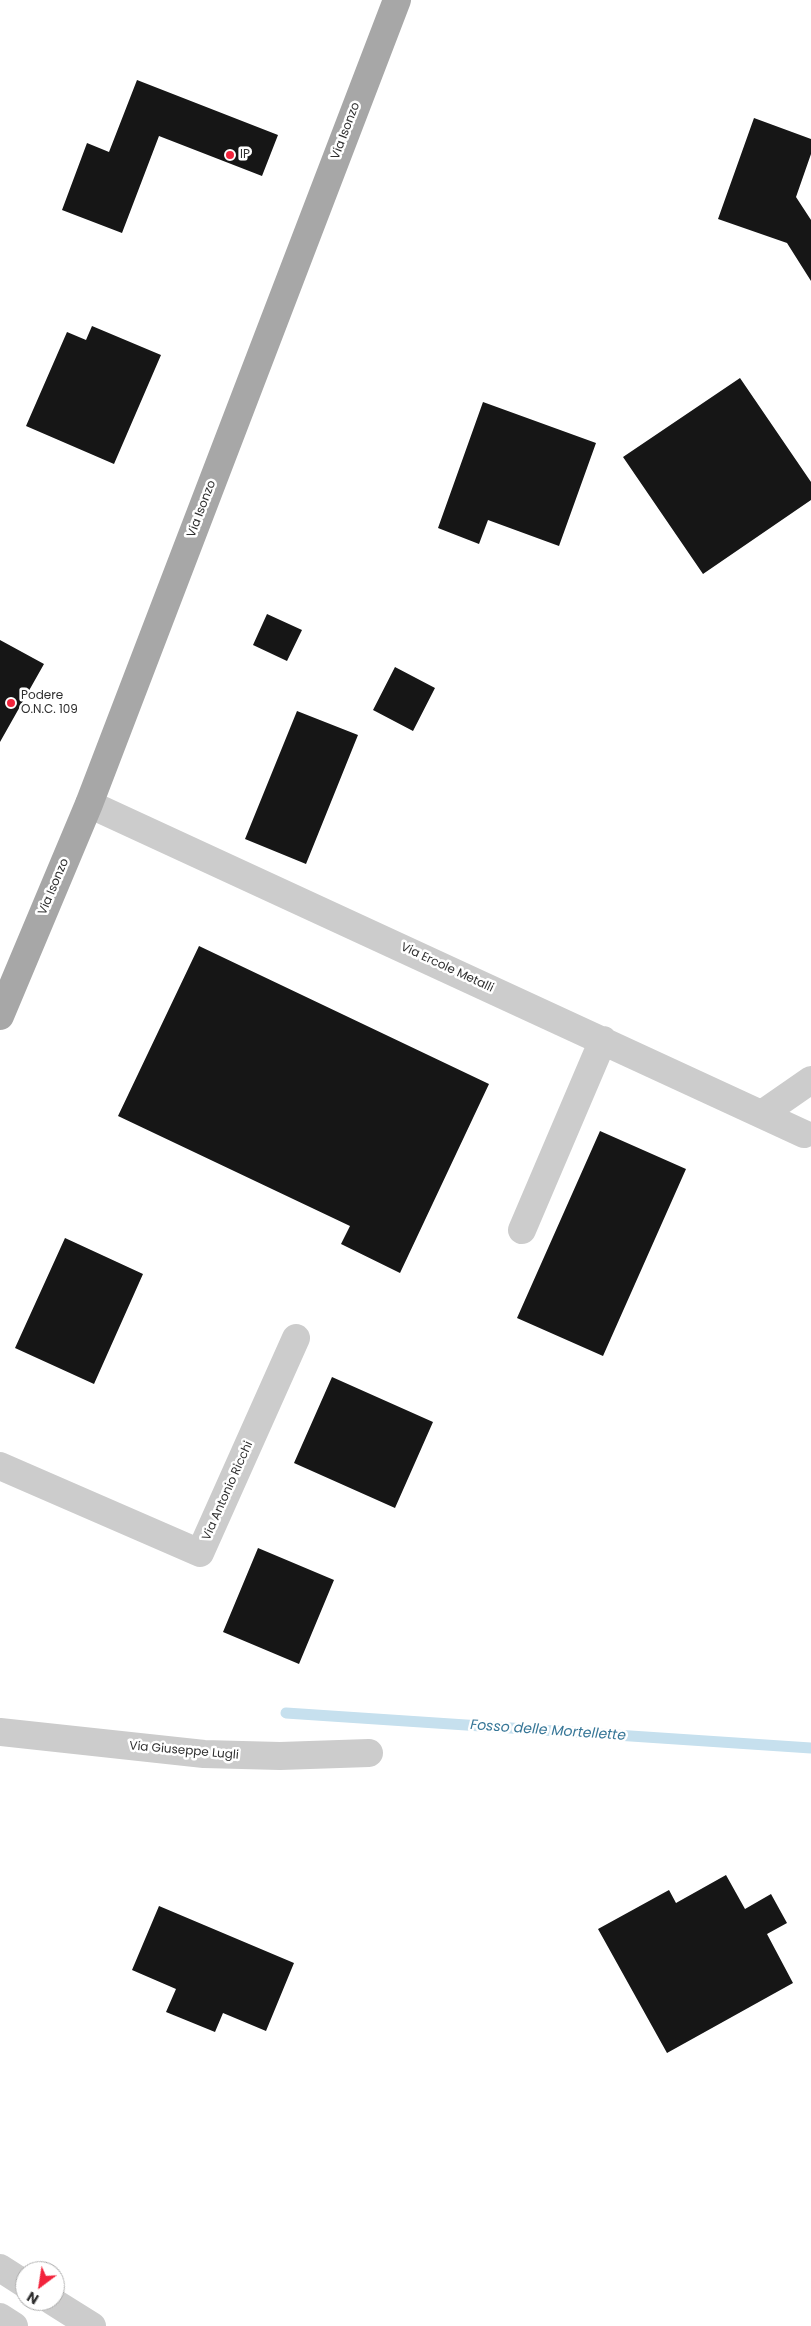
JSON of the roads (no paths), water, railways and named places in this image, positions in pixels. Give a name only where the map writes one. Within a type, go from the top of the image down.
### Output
[{"type":"main road","name":"Via Isonzo","points":[[0,1016],[89,804],[396,0]]},
{"type":"street","name":"Via Ercole Metalli","points":[[89,804],[604,1040],[804,1134]]},
{"type":"street","points":[[522,1230],[604,1040]]},
{"type":"street","points":[[762,1114],[811,1080]]},
{"type":"street","name":"Via Antonio Ricchi","points":[[0,1466],[200,1553],[296,1338]]},
{"type":"street","name":"Via Giuseppe Lugli","points":[[0,1732],[204,1754],[261,1756],[368,1753]]},
{"type":"street","points":[[0,2268],[15,2278]]},
{"type":"street","points":[[65,2309],[92,2326]]},
{"type":"street","points":[[0,2317],[14,2326]]},
{"type":"waterway","name":"Fosso delle Mortellette","points":[[286,1713],[811,1748]]},
{"type":"place","name":"IP","points":[[230,155]]},
{"type":"place","name":"Podere O.N.C. 109","points":[[11,703]]}]
